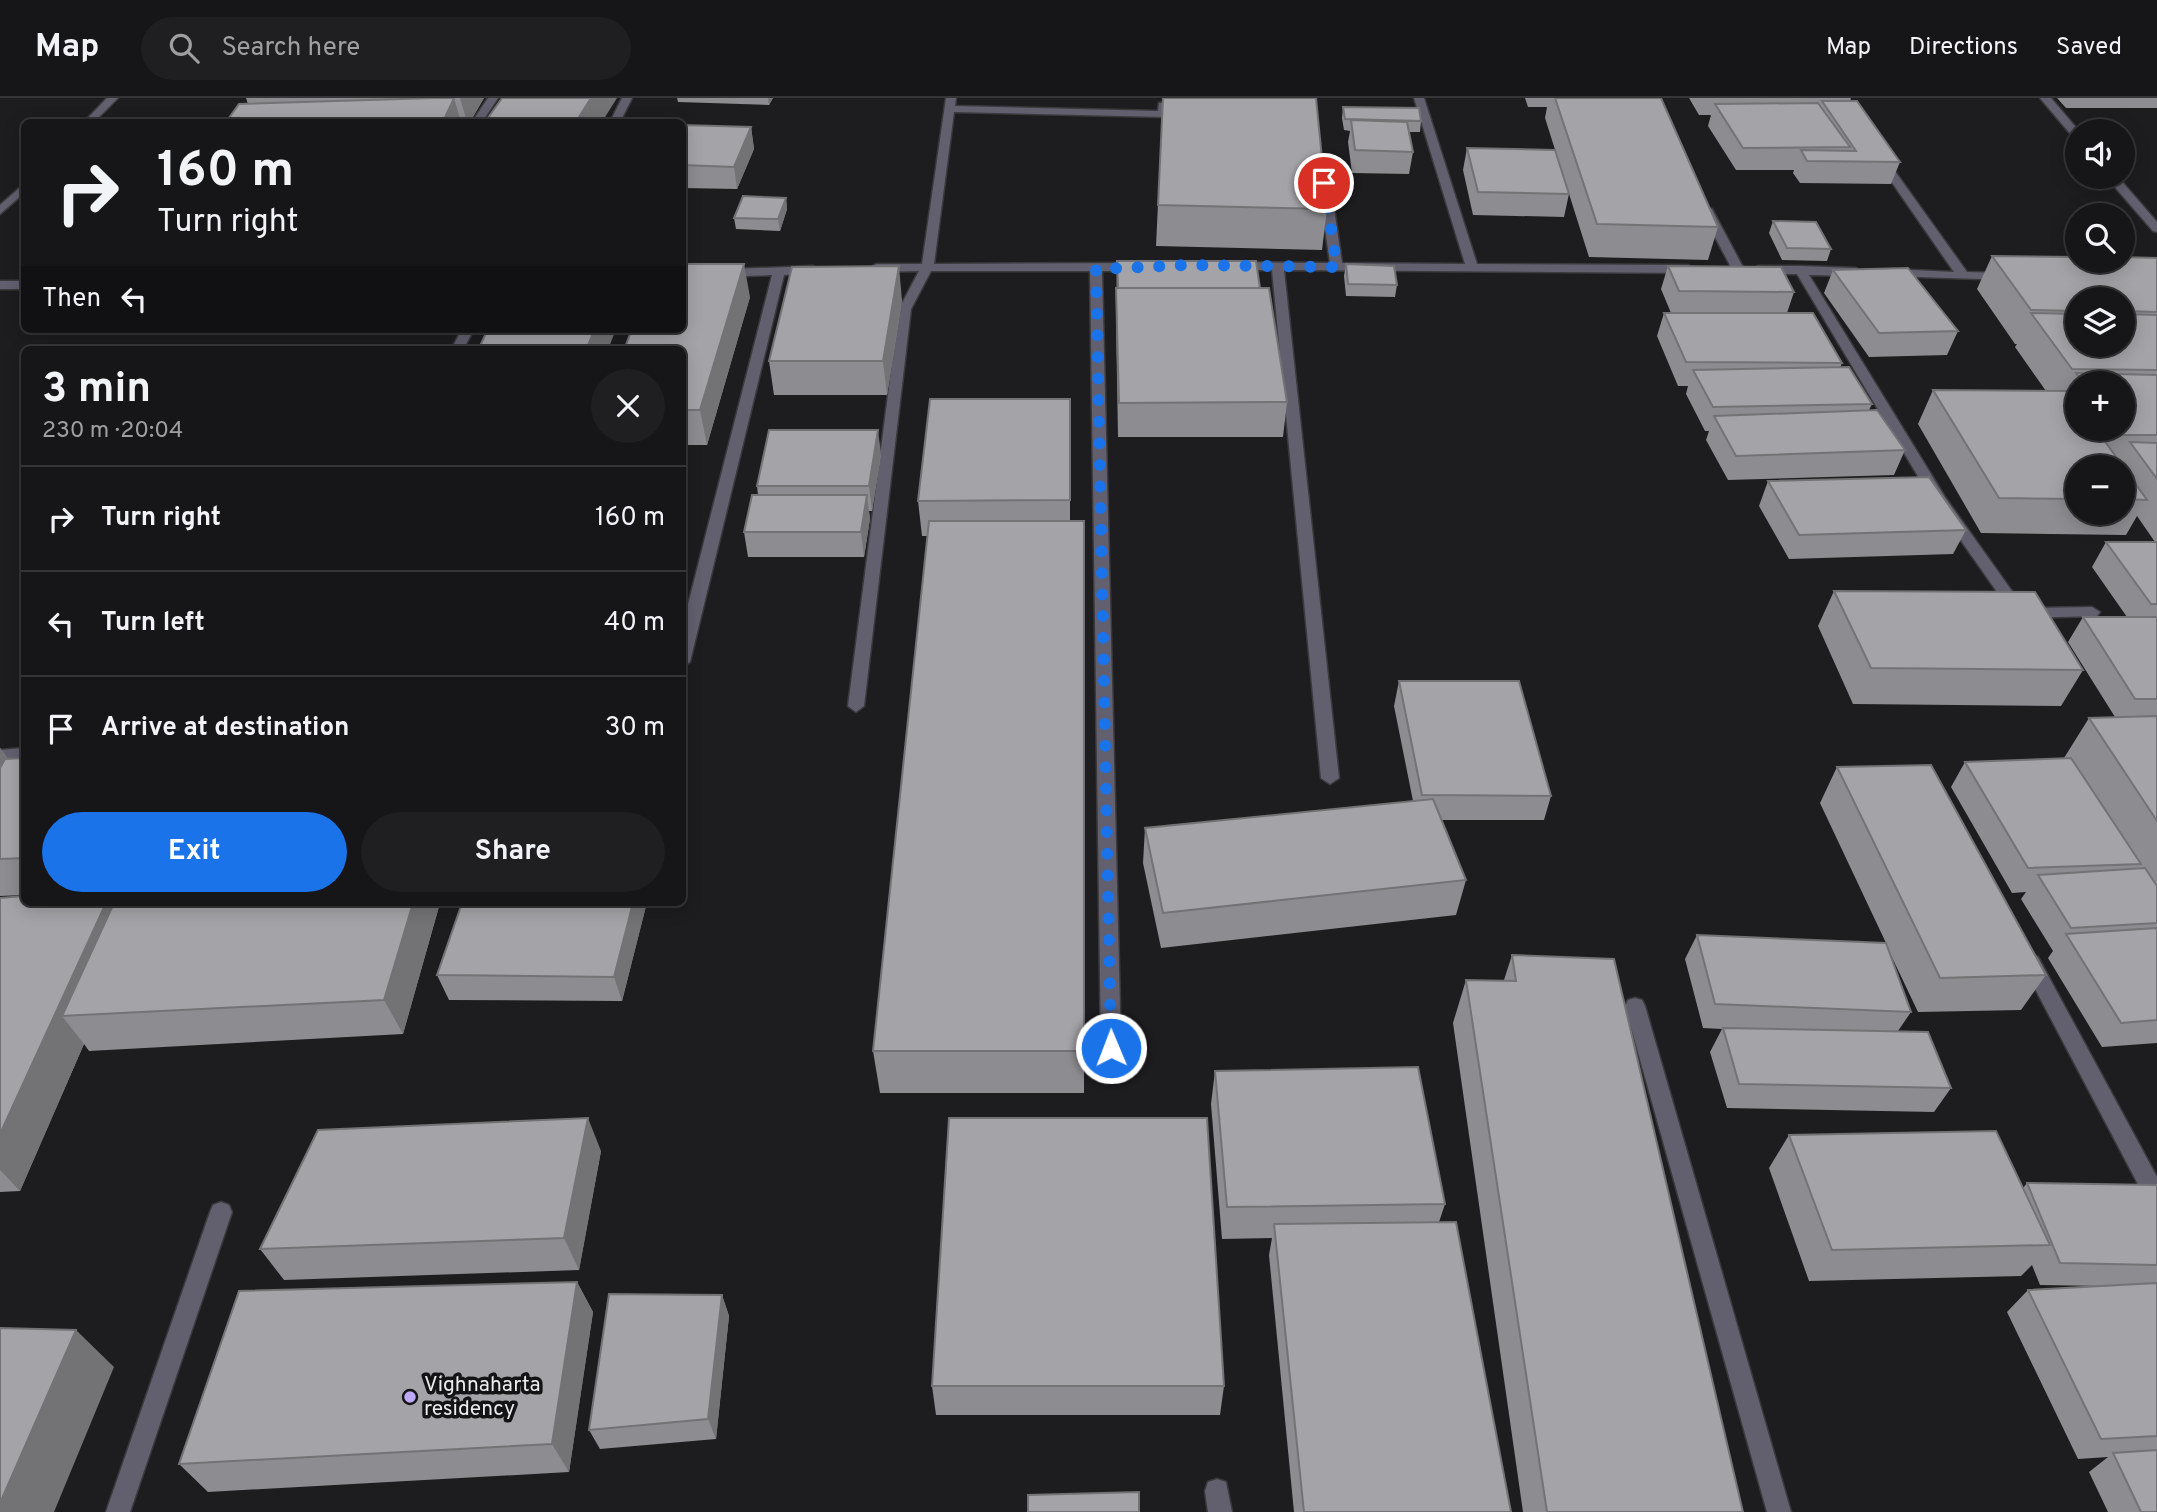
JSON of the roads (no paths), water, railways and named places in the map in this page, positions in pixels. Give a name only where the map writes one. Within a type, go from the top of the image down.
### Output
[{"type":"street","points":[[92,119],[113,98]]},
{"type":"street","points":[[479,119],[493,98]]},
{"type":"street","points":[[616,119],[627,98]]},
{"type":"street","points":[[1419,98],[1472,267]]},
{"type":"street","points":[[2045,98],[2065,121]]},
{"type":"street","points":[[856,706],[905,309],[928,266],[950,104],[1164,114],[1163,105],[1190,106]]},
{"type":"street","points":[[1876,152],[1963,275]]},
{"type":"street","points":[[1320,158],[1337,267]]},
{"type":"street","points":[[2122,189],[2157,229]]},
{"type":"street","points":[[0,211],[21,190]]},
{"type":"street","points":[[1699,196],[1738,269]]},
{"type":"street","points":[[1214,266],[1696,269]]},
{"type":"street","points":[[1278,266],[1330,778]]},
{"type":"street","points":[[860,268],[1149,267]]},
{"type":"street","points":[[1096,269],[1111,1048]]},
{"type":"street","points":[[1724,269],[1868,272]]},
{"type":"street","points":[[686,275],[820,270]]},
{"type":"street","points":[[686,646],[779,271]]},
{"type":"street","points":[[1800,271],[1936,502],[2020,613]]},
{"type":"street","points":[[1881,273],[2018,277]]},
{"type":"street","points":[[0,285],[21,285]]},
{"type":"street","points":[[1994,614],[2092,611]]},
{"type":"street","points":[[0,756],[21,754]]},
{"type":"street","points":[[2023,948],[2157,1198]]},
{"type":"street","points":[[1635,1006],[1779,1512]]},
{"type":"street","points":[[118,1512],[221,1212]]},
{"type":"place","name":"Vighnaharta residency","points":[[410,1397]]}]
